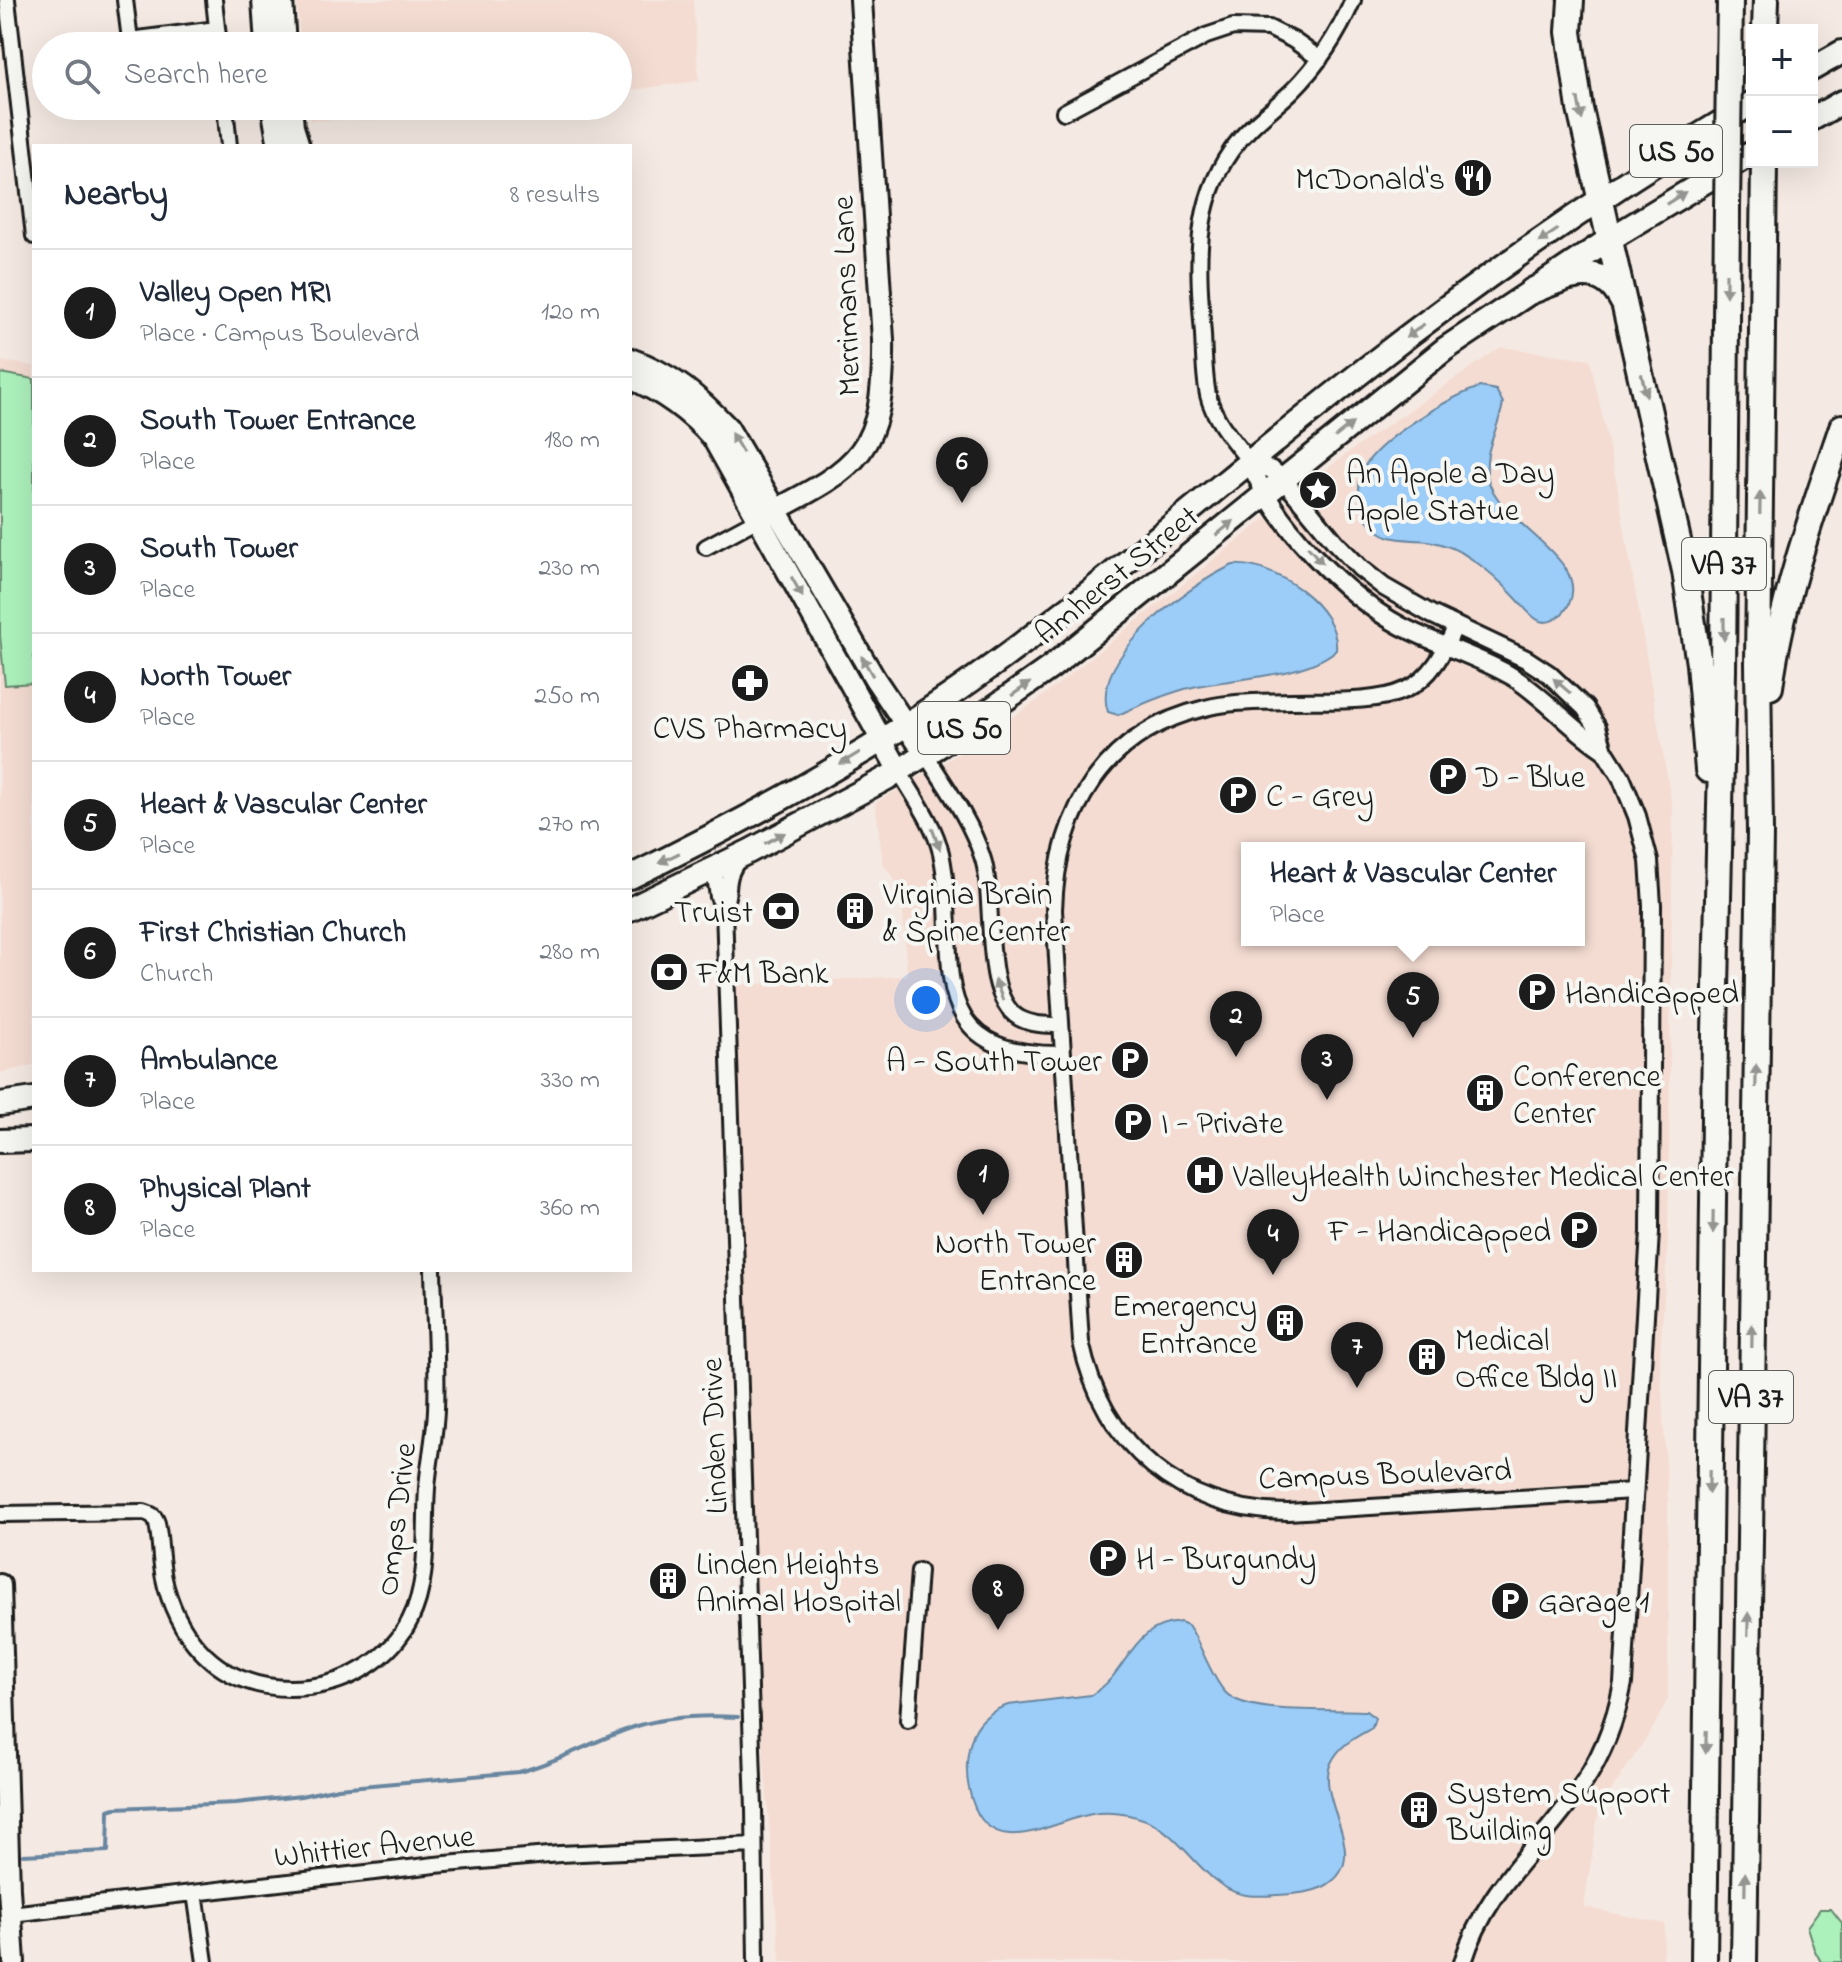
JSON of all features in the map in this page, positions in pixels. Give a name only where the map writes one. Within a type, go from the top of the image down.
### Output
[{"type":"highway","points":[[1571,0],[1569,32],[1574,73],[1600,200],[1673,514],[1695,626],[1713,823],[1717,920]]},
{"type":"highway","name":"VA 37","points":[[1704,1962],[1717,920],[1724,656],[1730,0]]},
{"type":"highway","points":[[1765,24],[1766,0]]},
{"type":"highway","name":"VA 37","points":[[1744,1962],[1760,833],[1758,663],[1764,174]]},
{"type":"highway","points":[[1532,291],[1558,280],[1589,275],[1607,280],[1626,309]]},
{"type":"highway","points":[[1760,833],[1767,719],[1778,636],[1792,581],[1842,427]]},
{"type":"main road","points":[[263,0],[265,32]]},
{"type":"main road","points":[[282,0],[284,32]]},
{"type":"main road","name":"Merrimans Lane","points":[[758,519],[816,490],[849,466],[870,435],[882,397],[883,340],[861,0]]},
{"type":"main road","points":[[1818,66],[1842,52]]},
{"type":"main road","points":[[1818,116],[1842,102]]},
{"type":"main road","name":"US 50","points":[[1600,200],[1746,107]]},
{"type":"main road","points":[[274,120],[279,144]]},
{"type":"main road","points":[[292,120],[298,144]]},
{"type":"main road","name":"US 50","points":[[1610,239],[1746,157]]},
{"type":"main road","name":"Amherst Street","points":[[632,876],[762,809],[881,739],[1059,616],[1432,318],[1600,200]]},
{"type":"main road","name":"Amherst Street","points":[[632,908],[741,855],[926,755],[1050,668],[1445,349],[1610,239]]},
{"type":"main road","points":[[632,360],[676,379],[701,399],[728,428],[875,679],[926,755]]},
{"type":"main road","points":[[632,379],[662,393],[693,415],[713,438],[899,771]]},
{"type":"main road","points":[[714,869],[719,846],[762,809]]},
{"type":"main road","points":[[680,886],[702,864],[708,838]]},
{"type":"main road","points":[[0,1104],[32,1099]]},
{"type":"main road","points":[[0,1141],[32,1140]]},
{"type":"main road","points":[[0,1585],[6,1915],[14,1962]]},
{"type":"street","points":[[7,0],[32,219]]},
{"type":"street","points":[[125,0],[129,32]]},
{"type":"street","points":[[214,0],[217,32]]},
{"type":"street","points":[[1353,0],[1341,29],[1320,59],[1291,92],[1248,130],[1231,150],[1211,187],[1200,231],[1198,255],[1208,395],[1218,420],[1250,462],[1265,495],[1324,566],[1351,592],[1403,627],[1511,676],[1535,692],[1604,750]]},
{"type":"street","points":[[1064,112],[1206,36],[1233,27],[1269,28],[1320,59]]},
{"type":"street","points":[[193,32],[217,29]]},
{"type":"street","points":[[226,120],[229,144]]},
{"type":"street","points":[[1250,462],[1272,470],[1283,479],[1360,568],[1401,598],[1515,653],[1549,674],[1585,708],[1625,787],[1649,861],[1652,905],[1650,1232],[1623,1683],[1613,1723],[1590,1774],[1497,1890],[1478,1923],[1463,1962]]},
{"type":"street","name":"Merrimans Lane","points":[[706,547],[758,519]]},
{"type":"street","name":"Campus Boulevard","points":[[1456,625],[1430,672],[1401,692],[1363,698],[1207,707],[1157,726],[1136,738],[1104,766],[1071,818],[1057,867],[1054,910],[1077,1306],[1084,1357],[1094,1388],[1114,1424],[1142,1457],[1161,1474],[1219,1503],[1271,1512],[1633,1491]]},
{"type":"street","points":[[926,755],[966,820],[982,856],[990,897],[998,993],[1020,1019],[1039,1025],[1061,1025]]},
{"type":"street","points":[[899,771],[930,825],[941,853],[951,979],[961,1011],[980,1035],[1004,1049],[1024,1054],[1062,1054]]},
{"type":"street","name":"Linden Drive","points":[[741,855],[728,876],[724,908],[756,1962]]},
{"type":"street","name":"Linden Drive","points":[[714,869],[718,897],[724,908]]},
{"type":"street","name":"Omps Drive","points":[[0,1514],[150,1514],[157,1523],[166,1588],[183,1626],[207,1656],[240,1679],[273,1688],[319,1686],[356,1673],[387,1651],[410,1622],[421,1588],[427,1485],[436,1415],[433,1272]]},
{"type":"street","points":[[908,1720],[919,1571]]},
{"type":"street","name":"Whittier Avenue","points":[[6,1915],[435,1865],[754,1845]]},
{"type":"street","points":[[195,1893],[205,1962]]},
{"type":"shaded area","points":[[296,0],[693,0],[699,81],[632,90],[632,32],[299,32]]},
{"type":"shaded area","name":"ValleyHealth Winchester Medical Center","points":[[1501,347],[1590,359],[1617,484],[1673,811],[1668,1240],[1660,1357],[1668,1501],[1668,1699],[1653,1728],[1599,1809],[1584,1907],[1665,1924],[1663,1962],[780,1962],[761,1721],[734,985],[907,976],[902,902],[897,884],[883,863],[875,803],[947,761],[1039,699],[1346,454]]},
{"type":"shaded area","points":[[0,361],[32,366],[32,1065],[0,1073]]},
{"type":"green space","points":[[0,373],[32,379],[32,683],[5,685],[0,636]]},
{"type":"green space","points":[[1820,1909],[1831,1909],[1842,1923],[1842,1962],[1821,1962],[1814,1949],[1807,1927]]},
{"type":"water","points":[[1480,387],[1496,390],[1503,403],[1487,459],[1488,479],[1508,511],[1556,556],[1567,571],[1572,587],[1567,608],[1549,621],[1533,617],[1495,577],[1463,554],[1429,541],[1389,537],[1368,521],[1362,510],[1360,481],[1363,469],[1383,445],[1451,400]]},
{"type":"water","points":[[1233,565],[1267,571],[1301,590],[1327,618],[1334,634],[1336,650],[1307,666],[1193,687],[1118,715],[1108,712],[1106,691],[1113,669],[1128,647],[1147,625],[1193,588]]},
{"type":"water","points":[[1180,1622],[1188,1625],[1220,1686],[1236,1700],[1270,1708],[1366,1711],[1375,1718],[1372,1728],[1343,1746],[1331,1763],[1328,1778],[1330,1794],[1344,1845],[1345,1861],[1339,1874],[1325,1886],[1289,1894],[1241,1894],[1216,1881],[1159,1827],[1126,1815],[1092,1814],[1042,1829],[1008,1834],[994,1830],[981,1819],[970,1793],[967,1763],[973,1734],[985,1718],[1008,1705],[1091,1695],[1114,1675],[1139,1641],[1163,1625]]},
{"type":"waterway","points":[[23,1855],[108,1851],[109,1810],[115,1808],[236,1803],[301,1796],[338,1788],[519,1772],[647,1723],[686,1717],[738,1717]]},
{"type":"place","name":"McDonald's","points":[[1473,178]]},
{"type":"place","name":"An Apple a Day Apple Statue","points":[[1318,490]]},
{"type":"place","name":"First Christian Church","points":[[962,503]]},
{"type":"place","name":"CVS Pharmacy","points":[[750,683]]},
{"type":"place","name":"D - Blue","points":[[1448,776]]},
{"type":"place","name":"C - Grey","points":[[1238,795]]},
{"type":"place","name":"Truist","points":[[781,911]]},
{"type":"place","name":"Virginia Brain & Spine Center","points":[[855,911]]},
{"type":"place","name":"F&M Bank","points":[[669,972]]},
{"type":"place","name":"Handicapped","points":[[1537,992]]},
{"type":"place","name":"Heart & Vascular Center","points":[[1413,1038]]},
{"type":"place","name":"South Tower Entrance","points":[[1236,1057]]},
{"type":"place","name":"A - South Tower","points":[[1130,1060]]},
{"type":"place","name":"Conference Center","points":[[1485,1093]]},
{"type":"place","name":"South Tower","points":[[1327,1100]]},
{"type":"place","name":"I - Private","points":[[1133,1122]]},
{"type":"place","name":"ValleyHealth Winchester Medical Center","points":[[1205,1175]]},
{"type":"place","name":"Valley Open MRI","points":[[983,1215]]},
{"type":"place","name":"F - Handicapped","points":[[1579,1230]]},
{"type":"place","name":"North Tower Entrance","points":[[1124,1260]]},
{"type":"place","name":"North Tower","points":[[1273,1275]]},
{"type":"place","name":"Emergency Entrance","points":[[1285,1323]]},
{"type":"place","name":"Medical Office Bldg II","points":[[1427,1357]]},
{"type":"place","name":"Ambulance","points":[[1357,1388]]},
{"type":"place","name":"H - Burgundy","points":[[1108,1558]]},
{"type":"place","name":"Linden Heights Animal Hospital","points":[[668,1581]]},
{"type":"place","name":"Garage 1","points":[[1510,1601]]},
{"type":"place","name":"Physical Plant","points":[[998,1630]]},
{"type":"place","name":"System Support Building","points":[[1419,1810]]}]
